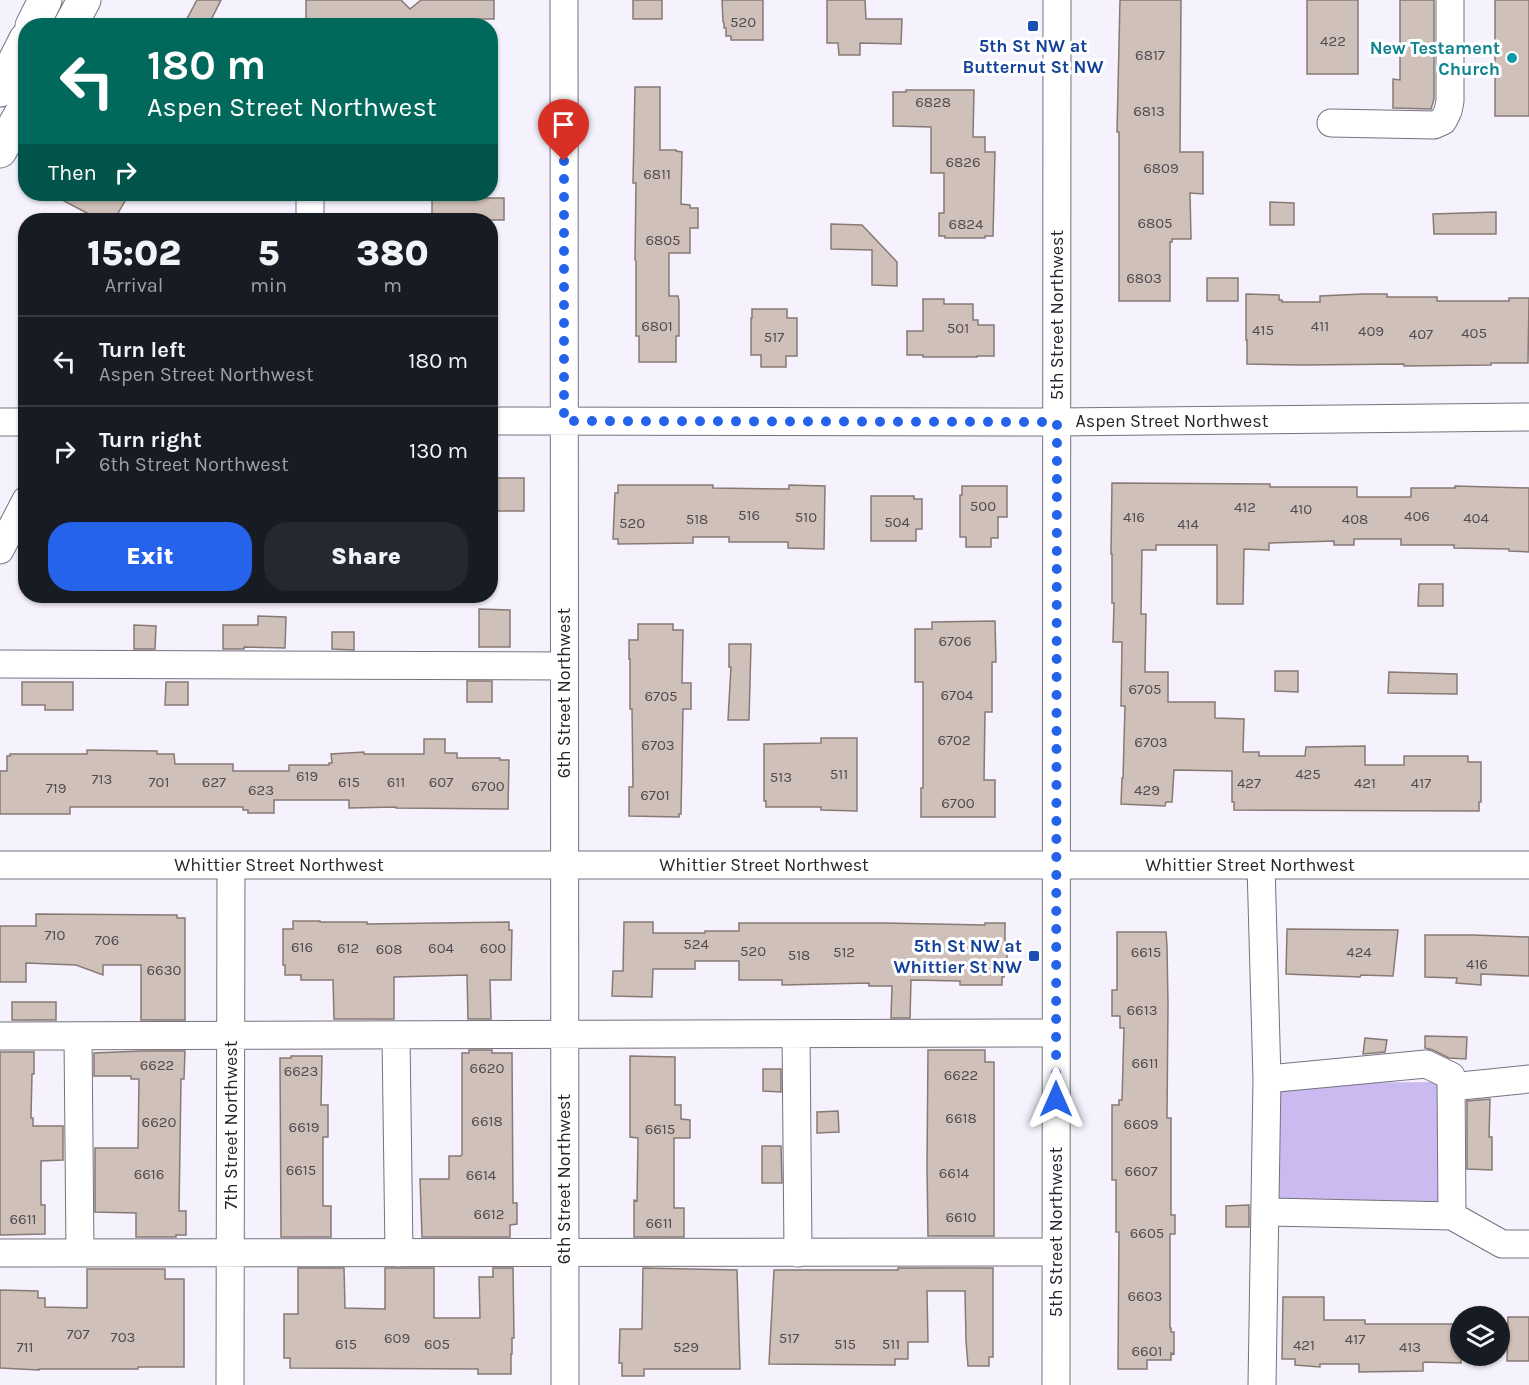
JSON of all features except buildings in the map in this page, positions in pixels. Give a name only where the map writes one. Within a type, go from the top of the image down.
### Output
[{"type":"main road","points":[[36,18],[45,0]]},
{"type":"main road","points":[[74,18],[84,0]]},
{"type":"main road","points":[[2,81],[18,53]]},
{"type":"main road","points":[[0,151],[18,119]]},
{"type":"street","name":"6th Street Northwest","points":[[564,0],[564,1253],[566,1385]]},
{"type":"street","name":"5th Street Northwest","points":[[1056,1385],[1057,0]]},
{"type":"street","points":[[1331,123],[1434,125],[1443,121],[1450,101],[1450,0]]},
{"type":"street","name":"Aspen Street Northwest","points":[[498,421],[1057,422],[1529,417]]},
{"type":"street","points":[[0,422],[18,422]]},
{"type":"street","points":[[0,550],[18,515]]},
{"type":"street","points":[[0,664],[564,666]]},
{"type":"street","name":"Whittier Street Northwest","points":[[0,865],[1529,865]]},
{"type":"street","name":"7th Street Northwest","points":[[230,1385],[231,865]]},
{"type":"street","points":[[1261,865],[1267,1079],[1262,1385]]},
{"type":"street","points":[[0,1036],[1056,1033]]},
{"type":"street","points":[[796,1034],[798,1253]]},
{"type":"street","points":[[78,1036],[80,1253]]},
{"type":"street","points":[[396,1036],[399,1253]]},
{"type":"street","points":[[1267,1079],[1426,1064],[1450,1076],[1452,1216]]},
{"type":"street","points":[[1450,1086],[1529,1079]]},
{"type":"street","points":[[1265,1212],[1452,1216],[1502,1244],[1529,1244]]},
{"type":"street","points":[[0,1253],[1056,1252]]},
{"type":"shaded area","points":[[1441,1082],[1442,1205],[1279,1206],[1279,1083]]},
{"type":"place","name":"5th St NW at Butternut St NW","points":[[1033,26]]},
{"type":"place","name":"New Testament Church","points":[[1512,58]]},
{"type":"place","name":"5th St NW at Whittier St NW","points":[[1034,956]]},
{"type":"route","points":[[564,161],[564,421],[1057,422],[1056,1099]]}]
